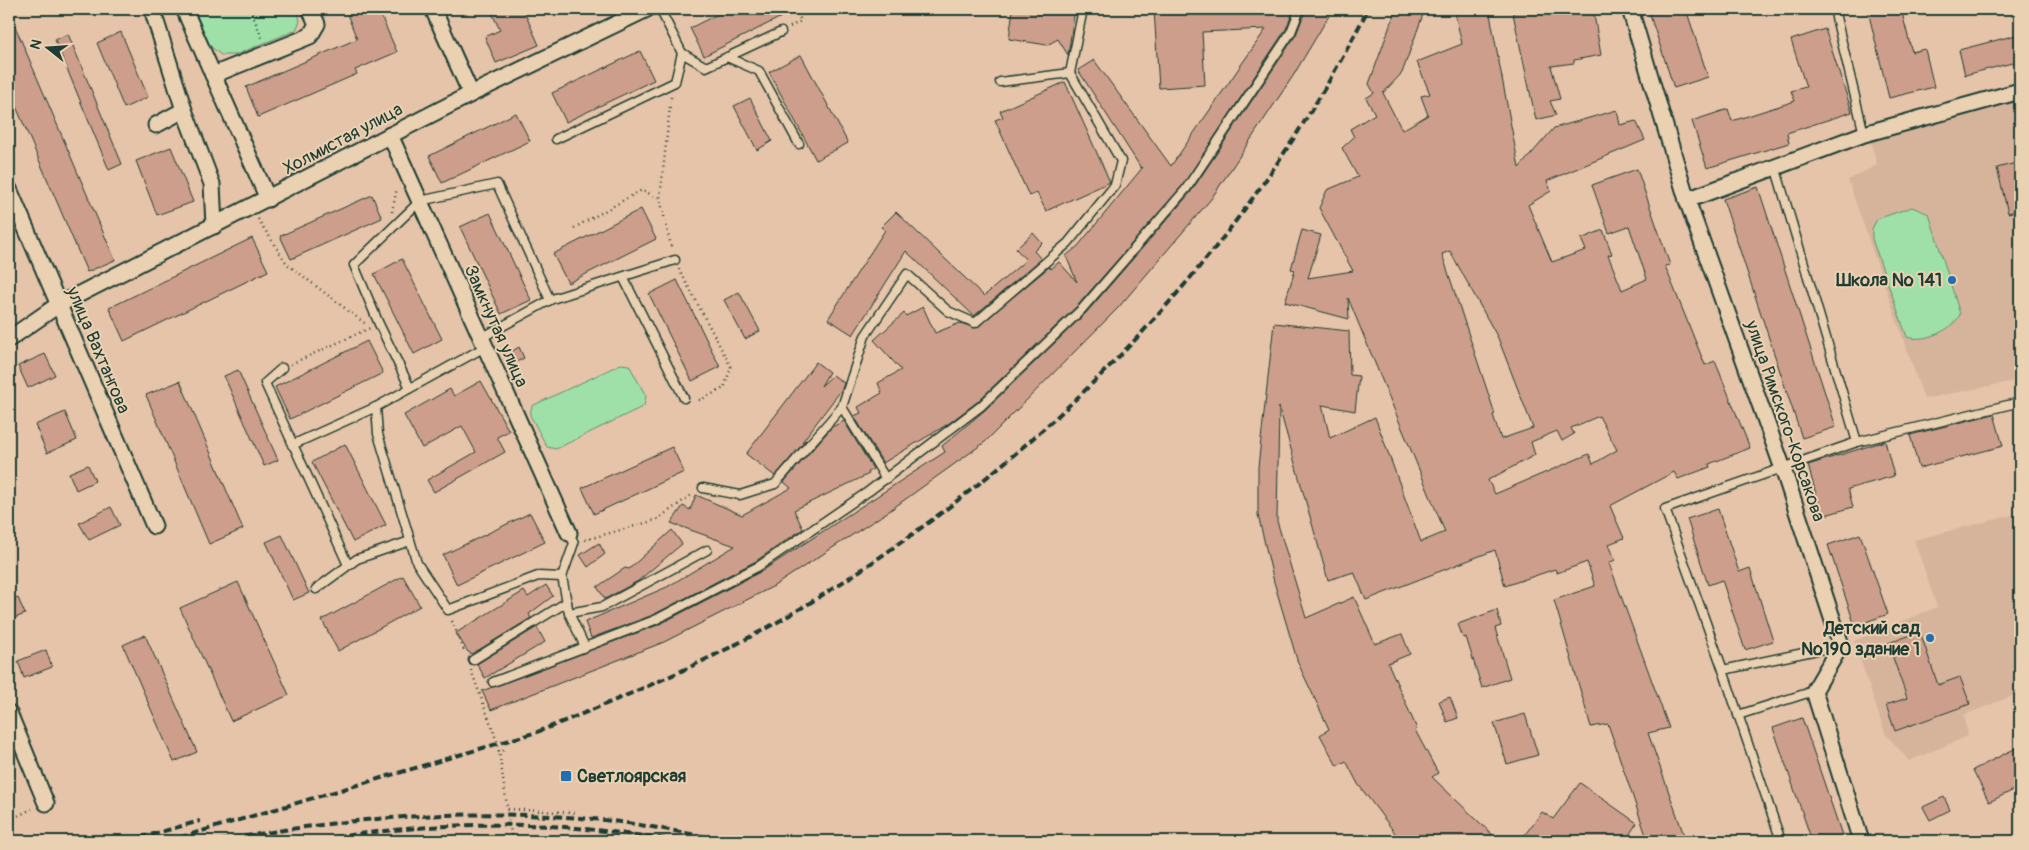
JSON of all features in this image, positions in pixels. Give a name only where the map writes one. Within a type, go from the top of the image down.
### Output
[{"type":"street","points":[[152,9],[184,110],[212,184],[214,226]]},
{"type":"street","points":[[185,9],[268,199]]},
{"type":"street","points":[[213,75],[310,36],[317,24],[310,9]]},
{"type":"street","points":[[433,9],[471,94]]},
{"type":"street","name":"Холмистая улица","points":[[9,339],[58,305],[251,208],[390,134],[647,9]]},
{"type":"street","name":"улица Римского-Корсакова","points":[[1630,9],[1687,200],[1782,466],[1840,645]]},
{"type":"street","points":[[1687,200],[1864,134],[2020,91]]},
{"type":"street","points":[[156,125],[184,110]]},
{"type":"street","name":"Замкнутая улица","points":[[390,134],[571,538]]},
{"type":"street","name":"улица Вахтангова","points":[[9,189],[154,526]]},
{"type":"street","points":[[1840,645],[1814,691],[1861,841]]},
{"type":"street","points":[[9,713],[46,803]]},
{"type":"lane","points":[[660,9],[682,53],[706,67],[781,32]]},
{"type":"lane","points":[[703,488],[740,495],[775,484],[842,407],[865,336],[907,274],[948,311],[976,323],[1068,242],[1116,185],[1121,161],[1070,73],[1083,9]]},
{"type":"lane","points":[[493,682],[655,620],[759,566],[886,479],[981,406],[1082,309],[1186,189],[1291,32],[1300,9]]},
{"type":"lane","points":[[1834,9],[1864,134]]},
{"type":"lane","points":[[556,140],[675,82],[682,53]]},
{"type":"lane","points":[[728,57],[759,71],[799,144]]},
{"type":"lane","points":[[1000,82],[1070,73]]},
{"type":"lane","points":[[1775,166],[1857,442]]},
{"type":"lane","points":[[410,388],[379,324],[354,264],[420,200],[497,184],[550,300]]},
{"type":"lane","points":[[292,445],[376,407],[410,388],[550,300],[675,260]]},
{"type":"lane","points":[[623,277],[684,398]]},
{"type":"lane","points":[[282,368],[265,382],[348,565]]},
{"type":"lane","points":[[1781,841],[1723,670],[1665,510],[1782,466],[1857,442],[2020,402]]},
{"type":"lane","points":[[376,407],[378,434],[417,564],[448,610],[538,576],[562,577]]},
{"type":"lane","points":[[842,407],[886,479]]},
{"type":"lane","points":[[571,538],[562,577],[569,613],[585,647]]},
{"type":"lane","points":[[316,589],[357,559],[410,541]]},
{"type":"lane","points":[[569,613],[602,607],[707,550]]},
{"type":"lane","points":[[469,661],[567,602]]},
{"type":"lane","points":[[1723,670],[1840,645]]},
{"type":"lane","points":[[1738,715],[1814,691]]},
{"type":"path","points":[[250,9],[269,52]]},
{"type":"path","points":[[781,32],[801,22],[796,9]]},
{"type":"path","points":[[672,83],[660,199],[675,260],[731,367],[724,388],[700,400],[684,398]]},
{"type":"path","points":[[387,232],[403,162]]},
{"type":"path","points":[[574,228],[642,190],[660,199]]},
{"type":"path","points":[[251,208],[287,264],[370,328],[282,368]]},
{"type":"path","points":[[571,538],[656,520],[703,488]]},
{"type":"path","points":[[448,610],[491,721],[508,808],[512,841]]},
{"type":"path","points":[[498,752],[507,749]]},
{"type":"path","points":[[9,820],[46,803]]},
{"type":"path","points":[[508,808],[576,813]]},
{"type":"shaded area","name":"Школа № 141","points":[[2020,98],[2020,380],[1924,399],[1848,180],[1877,165],[1870,139]]},
{"type":"shaded area","name":"Детский сад №190 здание 1","points":[[2012,515],[2020,521],[2020,693],[1964,715],[1968,736],[1909,761],[1885,733],[1854,641],[1937,607],[1914,540]]},
{"type":"green space","points":[[198,9],[297,9],[300,21],[296,30],[235,55],[221,55],[210,46],[196,13]]},
{"type":"green space","points":[[1912,207],[1929,214],[1960,314],[1957,320],[1945,330],[1929,337],[1921,338],[1907,337],[1872,239],[1872,229],[1877,219]]},
{"type":"green space","points":[[621,364],[629,365],[646,396],[644,406],[556,449],[547,447],[530,415],[532,406]]},
{"type":"building","points":[[345,9],[378,9],[397,52],[355,70],[357,74],[258,117],[246,87],[357,39]]},
{"type":"building","points":[[490,9],[523,9],[539,45],[496,63],[485,37],[500,30]]},
{"type":"building","points":[[728,9],[797,9],[704,56],[690,28]]},
{"type":"building","points":[[1013,9],[1075,9],[1068,55],[1058,39],[1047,45],[1009,39]]},
{"type":"building","points":[[1154,9],[1294,9],[1286,29],[1182,186],[1078,305],[977,402],[948,424],[883,463],[854,416],[861,413],[858,407],[882,393],[878,383],[901,370],[874,340],[904,313],[906,316],[923,307],[935,333],[960,323],[976,328],[1049,267],[1051,269],[1059,262],[1077,282],[1066,256],[1078,246],[1143,167],[1141,168],[1078,70],[1094,60],[1171,166],[1266,29],[1202,32],[1205,85],[1159,88]]},
{"type":"building","points":[[1306,9],[1333,9],[1293,76],[1211,199],[1118,308],[985,442],[889,511],[774,586],[664,642],[491,710],[482,691],[658,625],[762,571],[945,452],[942,446],[985,410],[1086,313],[1190,193],[1296,35]]},
{"type":"building","points":[[1396,9],[1425,9],[1402,73],[1383,93],[1402,130],[1428,115],[1421,96],[1430,94],[1417,62],[1462,44],[1454,9],[1489,9],[1519,168],[1554,128],[1617,110],[1620,125],[1636,121],[1645,140],[1547,181],[1551,191],[1528,205],[1552,262],[1586,250],[1581,239],[1603,230],[1612,254],[1608,255],[1622,290],[1647,279],[1629,226],[1609,233],[1592,185],[1637,169],[1670,265],[1665,266],[1705,365],[1715,361],[1750,448],[1709,464],[1710,467],[1678,479],[1674,472],[1610,506],[1624,538],[1609,544],[1615,560],[1609,563],[1669,728],[1648,733],[1686,841],[1648,841],[1608,724],[1591,727],[1554,600],[1595,586],[1587,562],[1557,573],[1555,569],[1505,586],[1495,550],[1366,600],[1354,572],[1328,580],[1279,407],[1277,521],[1306,618],[1354,597],[1375,644],[1402,634],[1410,654],[1388,663],[1417,729],[1415,730],[1438,773],[1432,777],[1499,841],[1401,841],[1358,784],[1346,761],[1337,766],[1320,735],[1329,729],[1298,663],[1274,582],[1258,515],[1258,467],[1274,323],[1349,331],[1350,375],[1359,376],[1355,411],[1322,405],[1330,438],[1375,417],[1421,542],[1445,532],[1348,298],[1349,319],[1285,302],[1295,270],[1291,269],[1302,230],[1321,235],[1308,278],[1353,271],[1319,208],[1327,190],[1358,177],[1342,148],[1354,137],[1350,129],[1375,114],[1366,98],[1374,93],[1369,84]],"holes":[[[1450,251],[1498,338],[1533,428],[1501,439],[1493,415],[1495,414],[1442,254]],[[1599,416],[1617,450],[1593,464],[1589,454],[1495,494],[1488,480],[1535,455],[1531,442],[1557,431],[1562,441],[1574,434],[1571,428]]]},
{"type":"building","points":[[1512,9],[1593,9],[1601,55],[1574,60],[1574,63],[1551,66],[1560,99],[1550,101],[1556,115],[1536,120]]},
{"type":"building","points":[[1648,9],[1686,9],[1708,77],[1674,88]]},
{"type":"building","points":[[1901,9],[1912,52],[1925,49],[1934,87],[1889,98],[1868,11]]},
{"type":"building","points":[[9,12],[115,260],[87,272],[9,90]]},
{"type":"building","points":[[1825,29],[1852,112],[1787,133],[1789,143],[1707,168],[1692,121],[1728,109],[1732,121],[1795,101],[1791,91],[1806,87],[1791,40]]},
{"type":"building","points":[[121,32],[148,97],[124,108],[97,43]]},
{"type":"building","points":[[68,34],[122,164],[109,170],[55,40]]},
{"type":"building","points":[[2020,34],[2020,61],[1965,75],[1959,50]]},
{"type":"building","points":[[640,51],[654,80],[566,122],[552,93]]},
{"type":"building","points":[[801,55],[848,143],[816,160],[769,72]]},
{"type":"building","points":[[1065,82],[1110,182],[1046,211],[1037,193],[1029,196],[995,120],[1003,117],[1000,111]]},
{"type":"building","points":[[750,98],[772,141],[757,150],[734,106]]},
{"type":"building","points":[[516,113],[530,141],[442,183],[429,156]]},
{"type":"building","points":[[171,147],[193,202],[157,215],[136,161]]},
{"type":"building","points":[[2020,162],[2020,210],[2008,213],[1997,168]]},
{"type":"building","points":[[1758,187],[1836,427],[1802,438],[1723,199]]},
{"type":"building","points":[[372,195],[382,218],[291,259],[280,236]]},
{"type":"building","points":[[641,209],[656,239],[568,283],[553,254]]},
{"type":"building","points":[[896,212],[984,296],[1026,260],[1016,249],[1033,233],[1042,243],[1034,251],[1041,259],[974,316],[906,251],[853,335],[828,319],[885,230],[881,227]]},
{"type":"building","points":[[490,213],[531,300],[501,314],[460,227]]},
{"type":"building","points":[[252,238],[268,271],[124,341],[109,308]]},
{"type":"building","points":[[402,259],[442,339],[414,354],[374,274]]},
{"type":"building","points":[[677,280],[720,367],[692,381],[649,294]]},
{"type":"building","points":[[739,292],[760,331],[745,339],[724,300]]},
{"type":"building","points":[[367,341],[383,373],[290,419],[275,387]]},
{"type":"building","points":[[519,347],[524,358],[511,365],[506,355]]},
{"type":"building","points":[[45,354],[55,375],[28,388],[18,366]]},
{"type":"building","points":[[816,362],[829,372],[821,386],[833,375],[844,383],[842,389],[802,442],[806,440],[775,476],[746,454]]},
{"type":"building","points":[[238,370],[278,460],[264,466],[224,376]]},
{"type":"building","points":[[180,381],[243,529],[209,544],[146,395]]},
{"type":"building","points":[[481,381],[509,431],[497,437],[505,452],[434,492],[427,480],[476,452],[462,426],[422,448],[404,415],[450,389],[454,396]]},
{"type":"building","points":[[65,412],[77,440],[47,453],[35,425]]},
{"type":"building","points":[[1994,414],[2003,446],[1919,468],[1910,435]]},
{"type":"building","points":[[844,421],[873,469],[868,472],[869,474],[794,510],[803,529],[756,561],[653,615],[591,638],[585,622],[667,587],[735,546],[671,523],[683,506],[690,510],[696,495],[742,515],[791,488],[784,482],[832,427]]},
{"type":"building","points":[[1885,441],[1894,476],[1848,489],[1853,507],[1822,516],[1808,465]]},
{"type":"building","points":[[345,444],[386,525],[353,542],[312,462]]},
{"type":"building","points":[[672,447],[684,472],[594,514],[582,488]]},
{"type":"building","points":[[88,465],[95,481],[76,490],[69,473]]},
{"type":"building","points":[[111,507],[120,525],[89,540],[79,523]]},
{"type":"building","points":[[1718,509],[1739,572],[1750,568],[1773,641],[1745,650],[1722,580],[1708,585],[1687,519]]},
{"type":"building","points":[[530,513],[545,542],[457,585],[443,555]]},
{"type":"building","points":[[672,530],[682,544],[638,581],[605,599],[597,587],[625,568],[629,569]]},
{"type":"building","points":[[1860,534],[1888,614],[1855,626],[1828,545]]},
{"type":"building","points":[[282,535],[309,593],[293,600],[266,542]]},
{"type":"building","points":[[599,543],[605,554],[588,567],[580,555]]},
{"type":"building","points":[[403,576],[420,606],[338,651],[322,620]]},
{"type":"building","points":[[238,582],[289,695],[231,721],[180,608]]},
{"type":"building","points":[[546,585],[553,596],[529,614],[531,618],[472,654],[468,652],[456,633],[524,591],[528,597]]},
{"type":"building","points":[[18,598],[25,614],[9,620],[9,601]]},
{"type":"building","points":[[1497,610],[1501,626],[1495,628],[1510,678],[1482,688],[1466,637],[1463,638],[1458,624]]},
{"type":"building","points":[[537,627],[545,642],[485,678],[477,664]]},
{"type":"building","points":[[1920,632],[1938,685],[1960,677],[1970,704],[1895,731],[1886,705],[1907,698],[1888,643]]},
{"type":"building","points":[[145,635],[197,752],[174,762],[123,645]]},
{"type":"building","points":[[46,650],[52,667],[24,678],[18,661]]},
{"type":"building","points":[[1450,697],[1458,718],[1447,722],[1439,701]]},
{"type":"building","points":[[1525,714],[1538,755],[1507,764],[1494,723]]},
{"type":"building","points":[[1802,718],[1844,841],[1812,841],[1773,728]]},
{"type":"building","points":[[2020,746],[2020,787],[1989,802],[1973,770]]},
{"type":"building","points":[[1580,783],[1637,823],[1625,841],[1520,841],[1542,812],[1553,819]]},
{"type":"building","points":[[1944,797],[1950,810],[1930,820],[1923,807]]},
{"type":"railway","points":[[168,841],[537,732],[572,718],[676,674],[743,641],[808,604],[895,546],[978,484],[1057,417],[1130,345],[1198,268],[1261,187],[1318,100],[1368,9]]},
{"type":"railway","points":[[220,841],[314,826],[360,821],[406,817],[499,814],[610,821],[661,828],[728,841]]},
{"type":"railway","points":[[128,841],[200,821]]},
{"type":"railway","points":[[311,841],[381,831],[489,825],[560,827],[616,832],[678,841]]},
{"type":"place","name":"Школа № 141","points":[[1952,280]]},
{"type":"place","name":"Детский сад №190 здание 1","points":[[1930,638]]},
{"type":"place","name":"Светлоярская","points":[[566,776]]}]
